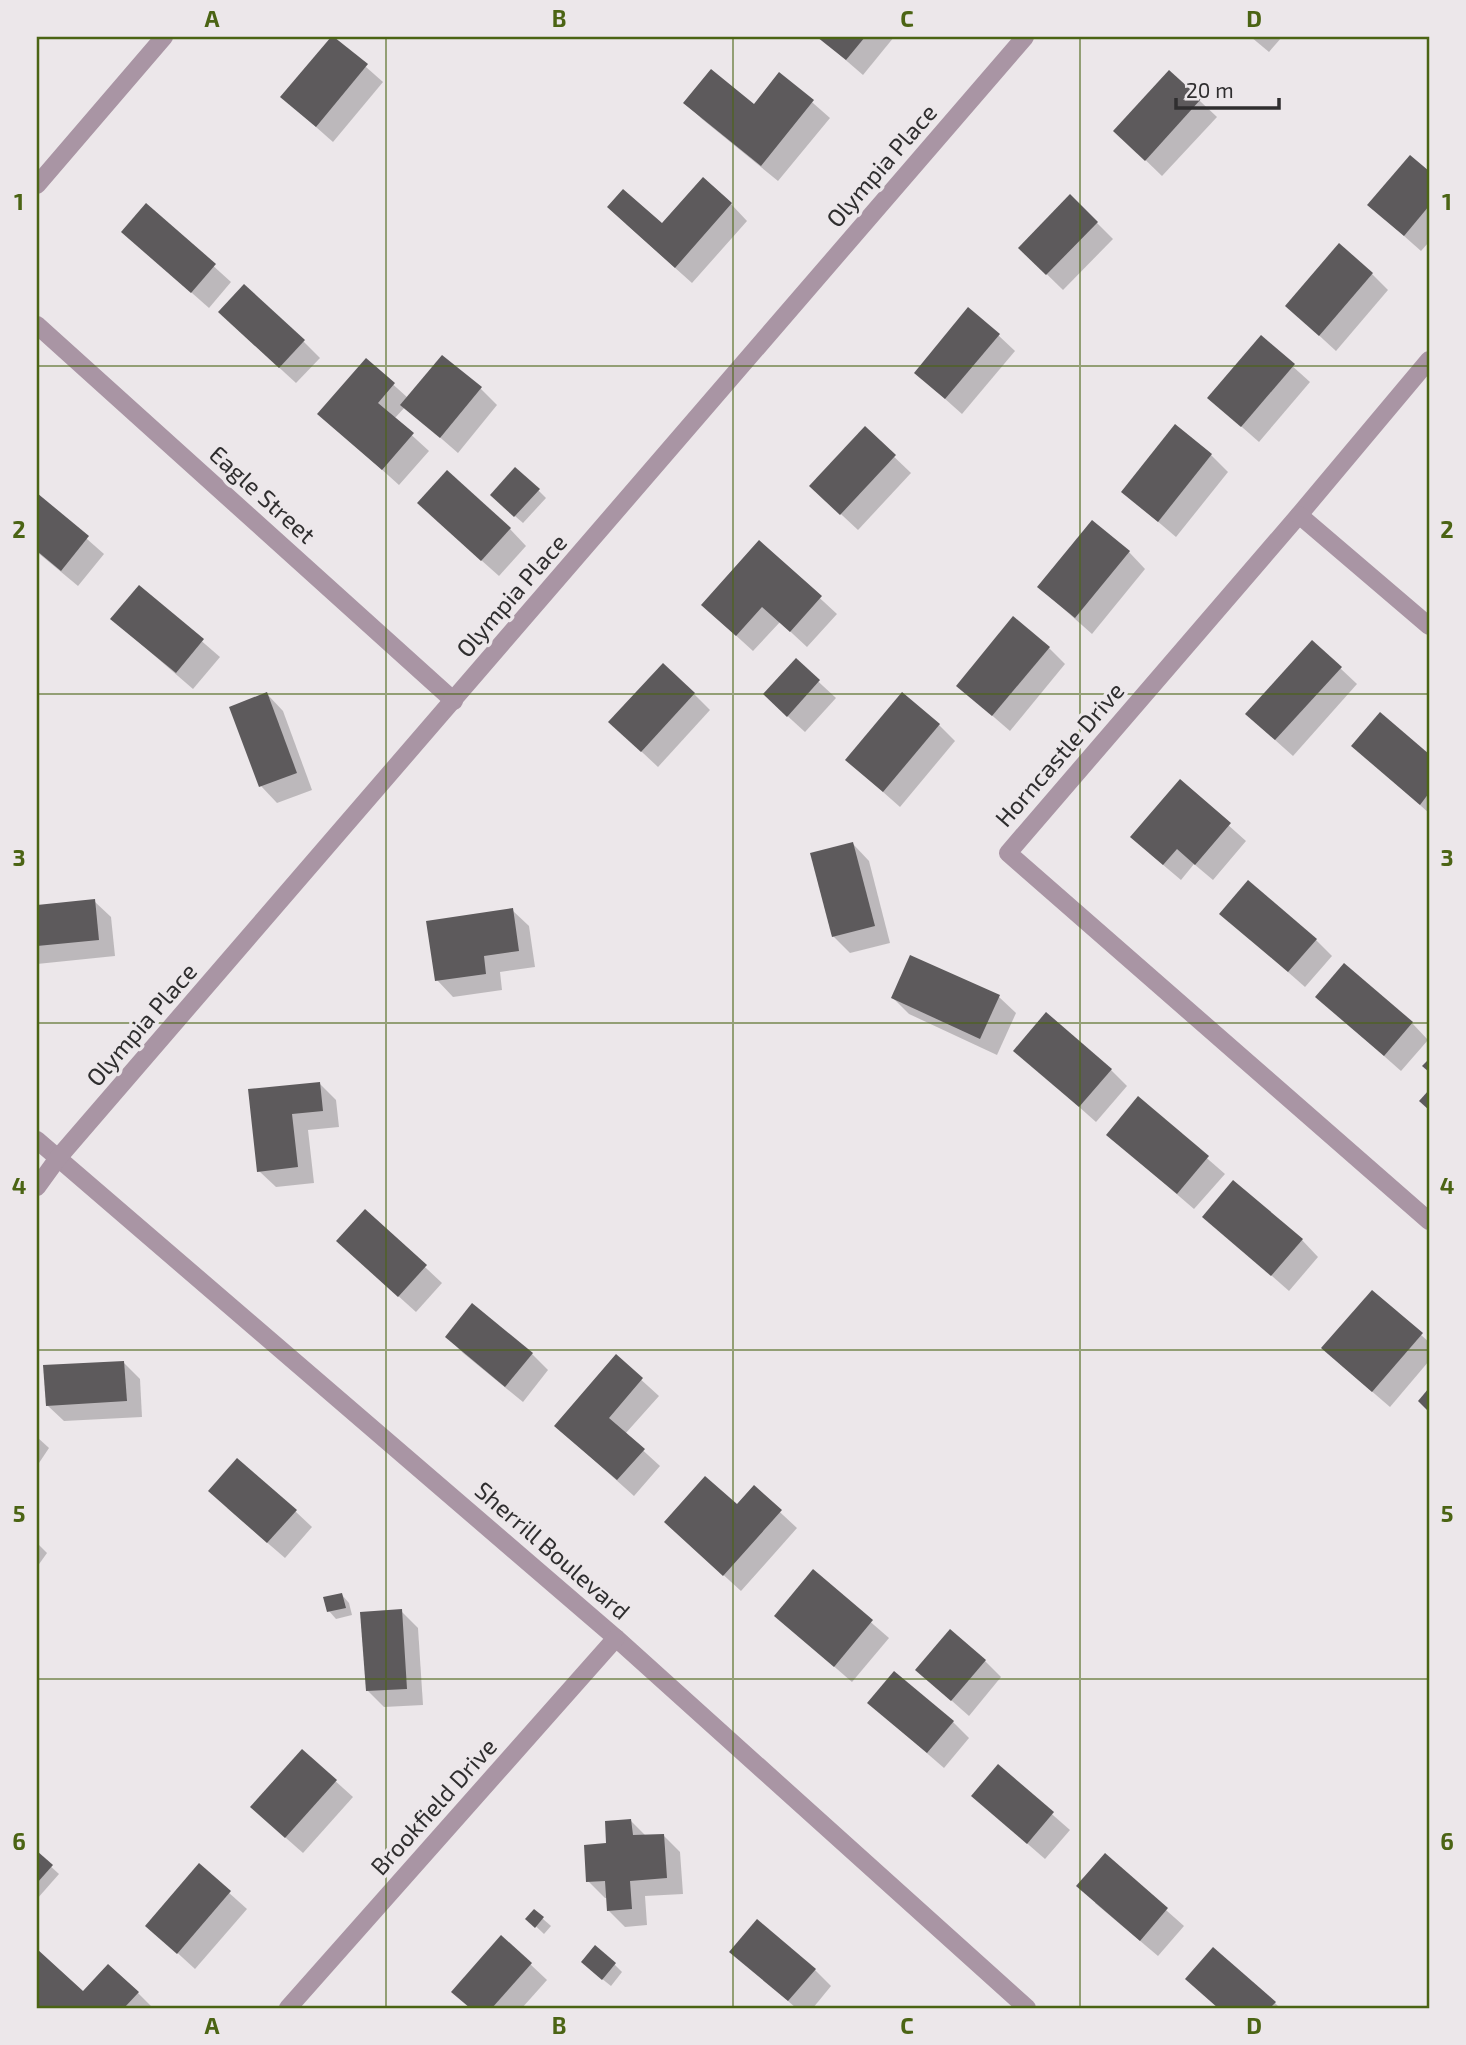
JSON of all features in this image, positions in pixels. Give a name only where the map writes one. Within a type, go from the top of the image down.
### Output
[{"type":"street","points":[[37,185],[164,37]]},
{"type":"street","name":"Olympia Place","points":[[37,1187],[58,1158],[1025,37]]},
{"type":"street","name":"Eagle Street","points":[[37,325],[454,701]]},
{"type":"street","name":"Horncastle Drive","points":[[1429,360],[1008,853],[1429,1221]]},
{"type":"street","points":[[1299,515],[1429,626]]},
{"type":"street","name":"Sherrill Boulevard","points":[[37,1140],[616,1638],[1027,2008]]},
{"type":"street","name":"Brookfield Drive","points":[[288,2008],[616,1638]]},
{"type":"building","points":[[331,37],[368,64],[316,127],[280,97]]},
{"type":"building","points":[[817,37],[865,37],[846,60]]},
{"type":"building","points":[[711,69],[754,104],[779,72],[814,100],[761,166],[683,103]]},
{"type":"building","points":[[1169,70],[1201,99],[1145,161],[1113,131]]},
{"type":"building","points":[[1410,155],[1429,171],[1429,206],[1404,236],[1367,205]]},
{"type":"building","points":[[703,177],[732,203],[675,268],[607,207],[623,189],[662,223]]},
{"type":"building","points":[[1070,194],[1098,222],[1046,275],[1018,248]]},
{"type":"building","points":[[146,203],[216,264],[191,293],[121,232]]},
{"type":"building","points":[[1339,243],[1373,273],[1319,336],[1285,306]]},
{"type":"building","points":[[244,284],[305,340],[279,368],[218,312]]},
{"type":"building","points":[[968,307],[1000,334],[945,399],[914,373]]},
{"type":"building","points":[[1261,335],[1295,364],[1241,427],[1207,398]]},
{"type":"building","points":[[442,355],[482,387],[440,438],[400,405]]},
{"type":"building","points":[[366,358],[395,383],[378,403],[414,433],[382,470],[317,414]]},
{"type":"building","points":[[1175,424],[1212,454],[1158,522],[1121,492]]},
{"type":"building","points":[[865,426],[896,455],[840,515],[809,486]]},
{"type":"building","points":[[515,467],[540,489],[514,517],[490,495]]},
{"type":"building","points":[[447,470],[511,528],[481,561],[417,503]]},
{"type":"building","points":[[37,493],[89,536],[61,571],[37,551]]},
{"type":"building","points":[[1092,520],[1130,551],[1075,618],[1037,587]]},
{"type":"building","points":[[759,540],[822,596],[790,632],[762,607],[736,636],[701,605]]},
{"type":"building","points":[[139,585],[204,639],[176,673],[110,619]]},
{"type":"building","points":[[1013,616],[1050,647],[992,716],[956,686]]},
{"type":"building","points":[[1312,640],[1342,667],[1275,740],[1245,714]]},
{"type":"building","points":[[796,658],[820,680],[787,717],[763,694]]},
{"type":"building","points":[[663,663],[695,693],[641,752],[608,722]]},
{"type":"building","points":[[267,692],[297,773],[259,787],[229,707]]},
{"type":"building","points":[[902,692],[940,724],[883,792],[845,760]]},
{"type":"building","points":[[1380,712],[1429,754],[1429,793],[1420,805],[1351,746]]},
{"type":"building","points":[[1180,779],[1231,823],[1195,865],[1177,849],[1163,865],[1130,837]]},
{"type":"building","points":[[853,842],[875,926],[832,937],[810,853]]},
{"type":"building","points":[[1248,880],[1317,939],[1288,972],[1219,914]]},
{"type":"building","points":[[95,899],[99,940],[37,946],[37,905]]},
{"type":"building","points":[[513,908],[519,951],[484,956],[486,974],[435,981],[426,921]]},
{"type":"building","points":[[910,955],[1000,995],[980,1039],[891,998]]},
{"type":"building","points":[[1344,963],[1413,1022],[1384,1056],[1315,997]]},
{"type":"building","points":[[1046,1012],[1112,1069],[1079,1107],[1013,1051]]},
{"type":"building","points":[[1429,1059],[1429,1072],[1422,1066]]},
{"type":"building","points":[[320,1082],[323,1111],[292,1114],[298,1167],[257,1172],[248,1089]]},
{"type":"building","points":[[1429,1090],[1429,1110],[1419,1101]]},
{"type":"building","points":[[1138,1096],[1209,1156],[1177,1194],[1106,1135]]},
{"type":"building","points":[[1233,1180],[1303,1239],[1271,1276],[1202,1217]]},
{"type":"building","points":[[365,1209],[427,1265],[398,1297],[336,1241]]},
{"type":"building","points":[[1372,1290],[1423,1333],[1372,1392],[1321,1348]]},
{"type":"building","points":[[472,1303],[533,1353],[505,1387],[445,1337]]},
{"type":"building","points":[[616,1354],[643,1378],[609,1418],[645,1449],[617,1480],[554,1426]]},
{"type":"building","points":[[124,1361],[127,1401],[46,1406],[43,1365]]},
{"type":"building","points":[[1429,1388],[1429,1412],[1418,1401]]},
{"type":"building","points":[[237,1458],[297,1510],[267,1543],[208,1491]]},
{"type":"building","points":[[705,1476],[737,1504],[754,1485],[782,1510],[723,1576],[664,1522]]},
{"type":"building","points":[[813,1569],[873,1620],[834,1667],[774,1616]]},
{"type":"building","points":[[342,1593],[346,1608],[327,1612],[323,1597]]},
{"type":"building","points":[[402,1609],[407,1689],[366,1691],[360,1612]]},
{"type":"building","points":[[950,1629],[986,1660],[951,1701],[915,1670]]},
{"type":"building","points":[[894,1671],[954,1721],[927,1753],[867,1703]]},
{"type":"building","points":[[302,1749],[337,1780],[285,1838],[250,1807]]},
{"type":"building","points":[[998,1764],[1054,1812],[1027,1844],[971,1796]]},
{"type":"building","points":[[631,1819],[633,1835],[664,1834],[667,1878],[630,1881],[632,1909],[607,1911],[605,1881],[586,1882],[584,1845],[606,1843],[605,1821]]},
{"type":"building","points":[[37,1851],[53,1865],[37,1883]]},
{"type":"building","points":[[1105,1853],[1168,1908],[1140,1941],[1076,1886]]},
{"type":"building","points":[[199,1863],[231,1891],[177,1954],[145,1926]]},
{"type":"building","points":[[534,1909],[544,1917],[535,1928],[525,1919]]},
{"type":"building","points":[[757,1919],[816,1969],[788,2001],[729,1952]]},
{"type":"building","points":[[501,1935],[532,1963],[492,2008],[470,2008],[451,1992]]},
{"type":"building","points":[[595,1945],[616,1963],[602,1980],[581,1962]]},
{"type":"building","points":[[1213,1947],[1276,2002],[1270,2008],[1218,2008],[1185,1979]]},
{"type":"building","points":[[37,1949],[83,1991],[108,1964],[139,1992],[124,2008],[39,2008]]}]
